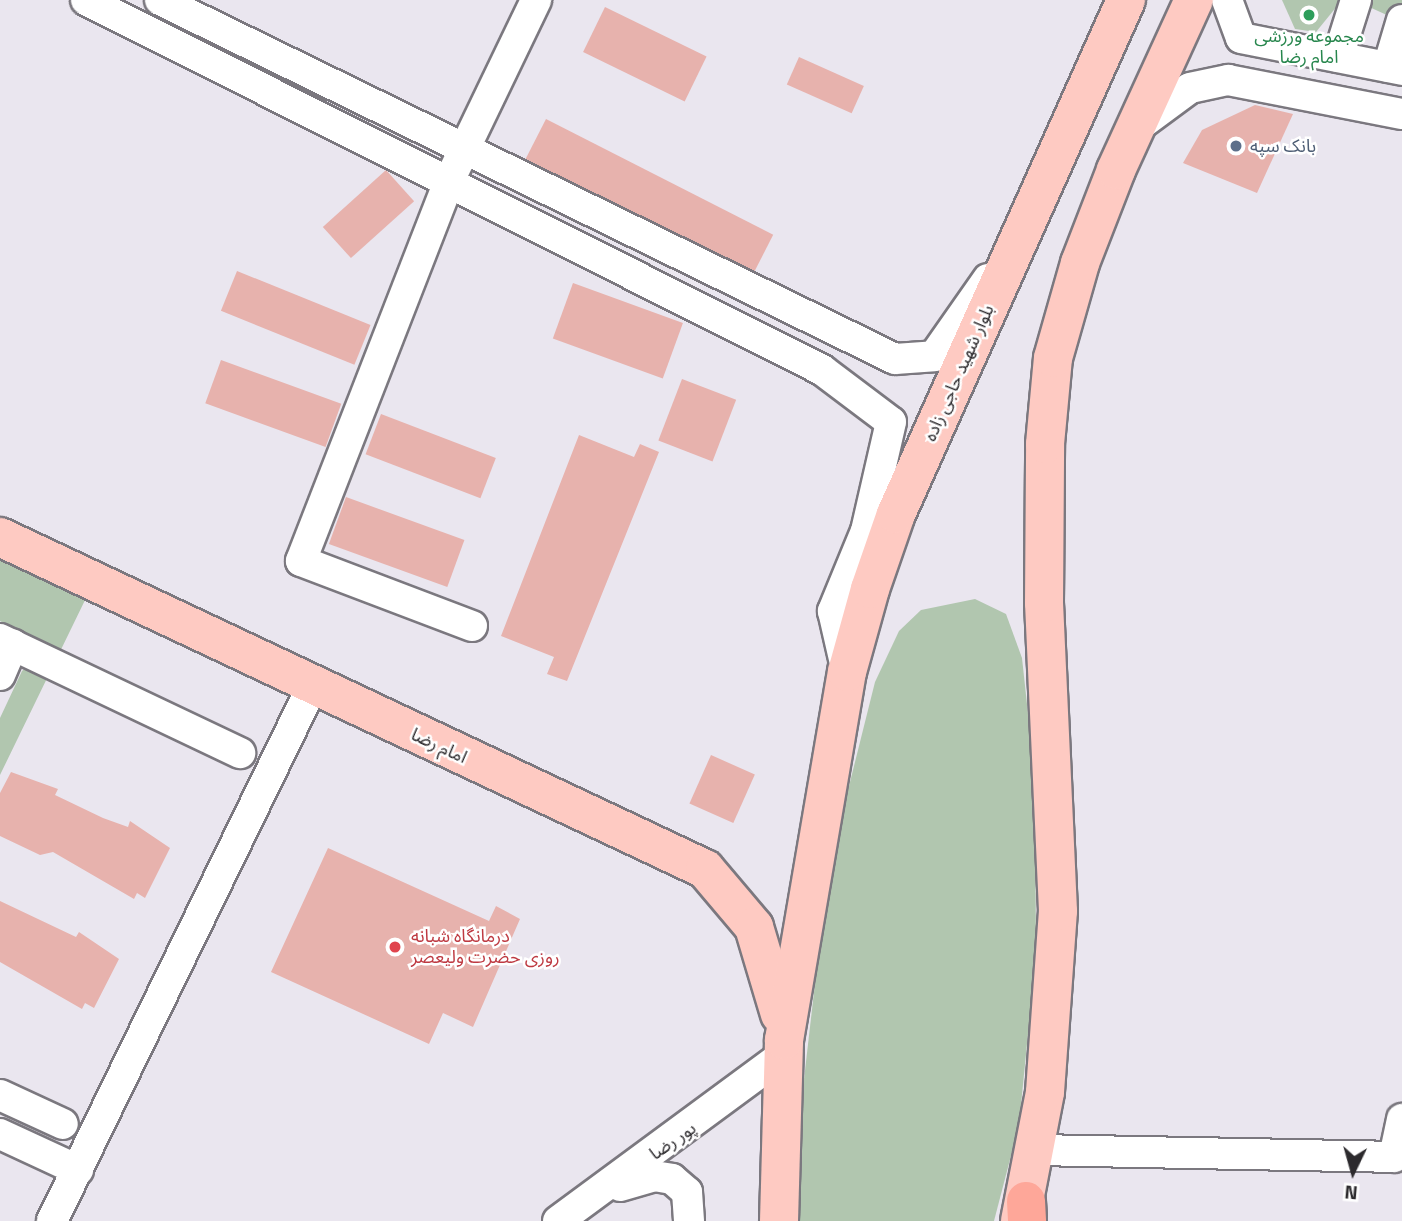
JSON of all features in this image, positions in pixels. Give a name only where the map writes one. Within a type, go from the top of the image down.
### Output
[{"type":"main road","name":"بلوار شهید حاجی زاده","points":[[784,1048],[847,672],[896,514],[1016,239],[1126,0]]},
{"type":"main road","points":[[1024,1214],[1035,1150],[1058,911],[1052,687],[1044,603],[1045,444],[1054,358],[1080,263],[1136,128],[1194,0]]},
{"type":"main road","name":"امام رضا","points":[[0,537],[312,687],[705,869],[754,927],[776,987],[784,1048]]},
{"type":"main road","points":[[779,1221],[784,1048]]},
{"type":"street","points":[[86,0],[140,12],[450,178],[822,370],[891,422],[866,531],[833,611],[847,672]]},
{"type":"street","points":[[160,0],[895,359],[934,356],[1016,239]]},
{"type":"street","points":[[472,626],[301,561],[450,178],[536,0]]},
{"type":"street","points":[[1227,0],[1241,38],[1395,69],[1402,20]]},
{"type":"street","points":[[1338,57],[1356,0]]},
{"type":"street","points":[[1136,128],[1190,88],[1228,80],[1402,114]]},
{"type":"street","points":[[0,675],[7,642],[240,753]]},
{"type":"street","points":[[52,1221],[312,687]]},
{"type":"street","name":"پور رضا","points":[[558,1221],[602,1191],[784,1048]]},
{"type":"street","points":[[0,1095],[63,1124]]},
{"type":"street","points":[[1035,1150],[1394,1157],[1402,1119]]},
{"type":"street","points":[[0,1134],[78,1170]]},
{"type":"street","points":[[602,1191],[654,1176],[673,1180],[687,1192],[689,1221]]},
{"type":"green space","name":"مجموعه ورزشی امام رضا","points":[[1282,0],[1342,0],[1316,32],[1295,29]]},
{"type":"green space","name":"مجموعه ورزشی امام رضا","points":[[1354,0],[1402,0],[1402,22]]},
{"type":"green space","points":[[0,552],[88,594],[0,775],[0,718],[22,671],[42,653],[37,641],[0,621]]},
{"type":"green space","points":[[975,599],[1006,614],[1022,658],[1035,778],[1036,953],[1019,1125],[994,1221],[797,1221],[800,1114],[828,870],[875,682],[899,631],[921,610]]},
{"type":"building","points":[[605,7],[707,57],[685,101],[583,52]]},
{"type":"building","points":[[799,57],[864,86],[852,113],[787,84]]},
{"type":"building","name":"بانک سپه","points":[[1255,105],[1293,114],[1257,193],[1183,163],[1202,130]]},
{"type":"building","points":[[546,119],[773,235],[753,275],[526,159]]},
{"type":"building","points":[[386,170],[414,201],[351,258],[323,227]]},
{"type":"building","points":[[237,271],[371,325],[354,365],[221,311]]},
{"type":"building","points":[[573,283],[683,323],[663,378],[553,338]]},
{"type":"building","points":[[221,360],[341,404],[326,447],[205,403]]},
{"type":"building","points":[[682,379],[736,400],[712,461],[658,441]]},
{"type":"building","points":[[381,414],[496,458],[480,498],[366,454]]},
{"type":"building","points":[[579,435],[634,457],[640,444],[659,452],[567,681],[547,674],[554,657],[501,636]]},
{"type":"building","points":[[346,497],[464,540],[447,587],[329,544]]},
{"type":"building","points":[[711,755],[755,775],[733,823],[689,803]]},
{"type":"building","points":[[11,772],[58,789],[55,795],[103,818],[128,827],[130,821],[170,848],[145,898],[137,893],[134,899],[53,852],[40,855],[0,836],[0,793]]},
{"type":"building","name":"درمانگاه شبانه روزی حضرت ولیعصر","points":[[328,848],[489,921],[496,906],[520,919],[473,1027],[443,1013],[429,1044],[271,972]]},
{"type":"building","points":[[0,901],[76,937],[79,932],[119,959],[94,1008],[85,1003],[82,1009],[0,962]]},
{"type":"place","name":"مجموعه ورزشی امام رضا","points":[[1309,15]]},
{"type":"place","name":"بانک سپه","points":[[1236,146]]},
{"type":"place","name":"درمانگاه شبانه روزی حضرت ولیعصر","points":[[395,947]]}]
